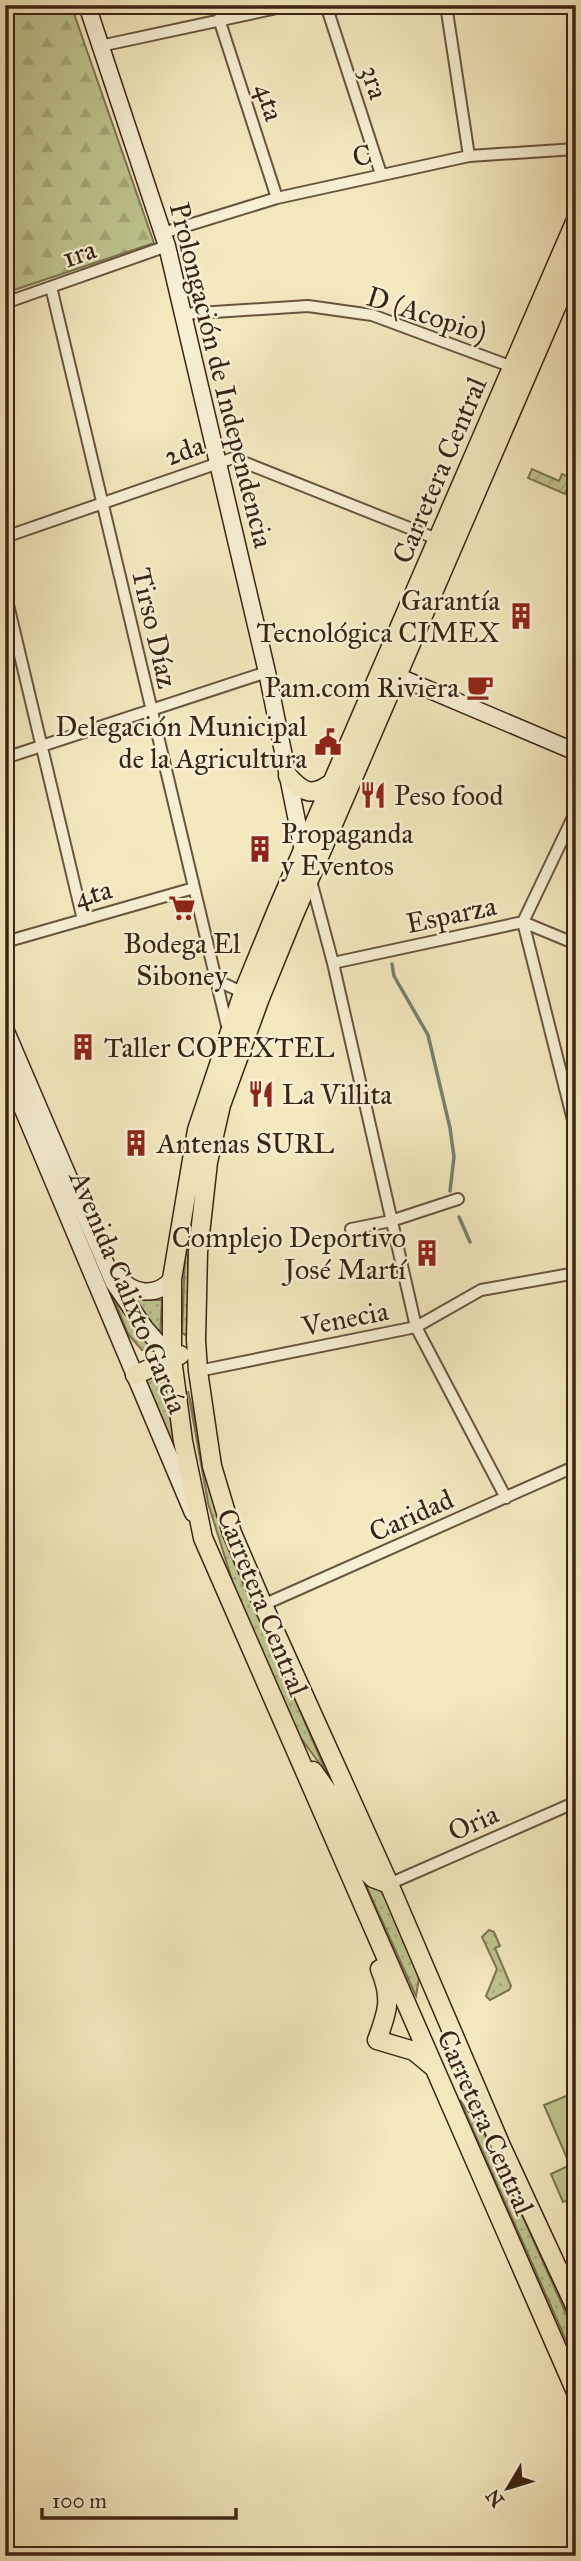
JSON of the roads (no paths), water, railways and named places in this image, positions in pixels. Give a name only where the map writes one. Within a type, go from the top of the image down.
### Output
[{"type":"main road","name":"Carretera Central","points":[[285,914],[310,878],[341,785],[520,370],[576,220]]},
{"type":"main road","name":"Carretera Central","points":[[520,370],[576,261]]},
{"type":"main road","points":[[288,776],[300,789],[313,793],[341,785]]},
{"type":"main road","name":"Carretera Central","points":[[341,785],[303,851],[285,914],[252,996],[221,1105],[206,1132],[208,1162],[198,1252],[196,1340],[212,1466],[232,1533],[389,1884],[501,2146],[576,2308]]},
{"type":"main road","name":"Carretera Central","points":[[252,996],[229,1033],[176,1248],[172,1279],[172,1359],[183,1441],[203,1538],[576,2392]]},
{"type":"main road","points":[[176,1248],[198,1252]]},
{"type":"main road","points":[[135,1374],[182,1354],[196,1340]]},
{"type":"main road","points":[[172,1359],[193,1389],[212,1466]]},
{"type":"main road","points":[[294,1746],[328,1793],[364,1869],[373,1878],[389,1884]]},
{"type":"main road","points":[[370,1922],[370,1940],[388,1994],[386,2016],[377,2040],[414,2052],[431,2065],[437,2074]]},
{"type":"main road","points":[[418,2030],[447,2018]]},
{"type":"street","name":"Prolongación de Independencia","points":[[87,5],[165,240],[267,673],[303,851],[333,963],[416,1327],[506,1498]]},
{"type":"street","points":[[100,46],[291,5]]},
{"type":"street","name":"3ra","points":[[326,5],[381,174]]},
{"type":"street","points":[[446,5],[469,156]]},
{"type":"street","name":"4ta","points":[[219,19],[277,198]]},
{"type":"street","name":"C","points":[[165,240],[277,198],[381,174],[469,156],[576,149]]},
{"type":"street","name":"1ra","points":[[5,303],[165,240]]},
{"type":"street","name":"Tirso Díaz","points":[[51,286],[229,1033]]},
{"type":"street","name":"D (Acopio)","points":[[183,314],[308,306],[372,315],[520,370]]},
{"type":"street","name":"2da","points":[[5,537],[233,458],[446,542]]},
{"type":"street","points":[[5,592],[83,920]]},
{"type":"street","points":[[5,758],[267,673]]},
{"type":"street","points":[[389,673],[576,752]]},
{"type":"street","points":[[576,811],[523,922],[570,1088],[576,1132]]},
{"type":"street","name":"4ta","points":[[5,942],[194,888]]},
{"type":"street","points":[[285,914],[314,917],[323,926]]},
{"type":"street","name":"Esparza","points":[[333,963],[523,922],[576,944]]},
{"type":"street","points":[[216,980],[252,996]]},
{"type":"street","name":"Avenida Calixto García","points":[[5,1029],[114,1283],[145,1328],[172,1359]]},
{"type":"street","name":"Avenida Calixto García","points":[[5,1066],[203,1538]]},
{"type":"street","points":[[351,1228],[391,1221],[458,1199]]},
{"type":"street","points":[[102,1257],[123,1283],[134,1290],[146,1292],[158,1289],[166,1286],[172,1279]]},
{"type":"street","name":"Venecia","points":[[198,1371],[416,1327],[481,1290],[576,1273]]},
{"type":"street","name":"Caridad","points":[[264,1605],[576,1466]]},
{"type":"street","name":"Oria","points":[[389,1884],[576,1802]]},
{"type":"waterway","points":[[392,964],[394,976],[428,1035],[450,1128],[454,1157],[450,1191]]},
{"type":"waterway","points":[[459,1217],[470,1242]]},
{"type":"place","name":"Garantía Tecnológica CIMEX","points":[[521,616]]},
{"type":"place","name":"Pam.com Riviera","points":[[480,687]]},
{"type":"place","name":"Delegación Municipal de la Agricultura","points":[[328,742]]},
{"type":"place","name":"Peso food","points":[[373,795]]},
{"type":"place","name":"Propaganda y Eventos","points":[[260,849]]},
{"type":"place","name":"Bodega El Siboney","points":[[182,908]]},
{"type":"place","name":"Taller COPEXTEL","points":[[83,1047]]},
{"type":"place","name":"La Villita","points":[[261,1094]]},
{"type":"place","name":"Antenas SURL","points":[[136,1143]]},
{"type":"place","name":"Complejo Deportivo José Martí","points":[[427,1253]]}]
